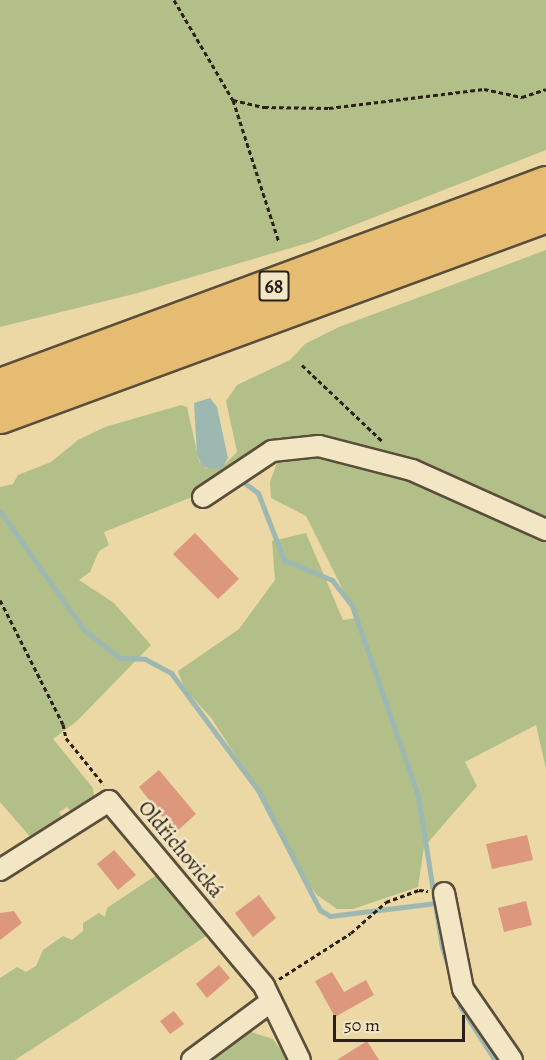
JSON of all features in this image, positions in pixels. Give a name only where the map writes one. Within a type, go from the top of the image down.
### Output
[{"type":"highway","name":"68","points":[[0,385],[546,183]]},
{"type":"highway","name":"68","points":[[0,416],[546,215]]},
{"type":"street","points":[[202,497],[252,461],[295,446],[319,446],[412,470],[546,530]]},
{"type":"street","name":"Oldřichovická","points":[[0,870],[109,801],[267,994],[300,1060]]},
{"type":"street","points":[[444,893],[463,989],[512,1060]]},
{"type":"street","points":[[192,1060],[267,994]]},
{"type":"path","points":[[174,0],[233,100],[279,242]]},
{"type":"path","points":[[233,100],[264,107],[328,108],[484,89],[522,97],[546,89]]},
{"type":"path","points":[[302,365],[412,470]]},
{"type":"path","points":[[0,600],[63,724],[66,738],[106,788],[109,801]]},
{"type":"path","points":[[267,994],[351,933],[386,902],[419,890],[444,893]]},
{"type":"green space","points":[[0,0],[546,0],[546,150],[311,242],[134,294],[0,327]]},
{"type":"green space","points":[[546,250],[546,769],[536,725],[465,762],[477,786],[424,847],[418,887],[353,909],[337,909],[317,895],[300,872],[255,786],[212,719],[184,688],[178,671],[239,629],[275,580],[272,541],[306,533],[343,620],[357,618],[306,516],[271,498],[270,482],[278,460],[322,451],[468,497],[389,453],[314,440],[202,493],[104,532],[109,545],[99,551],[90,572],[79,580],[114,603],[151,645],[77,721],[53,739],[93,788],[93,801],[73,814],[67,807],[59,812],[64,820],[33,840],[0,802],[0,487],[13,484],[18,475],[51,462],[78,440],[105,427],[181,405],[187,407],[199,461],[206,468],[222,467],[237,452],[226,401],[237,385],[290,360],[305,344],[339,327]]},
{"type":"green space","points":[[164,870],[214,931],[15,1060],[0,1060],[0,978],[17,967],[26,972],[36,966],[43,950],[63,936],[72,940],[83,931],[83,923],[99,913],[105,917],[107,908]]},
{"type":"green space","points":[[251,1032],[273,1039],[288,1060],[209,1060],[232,1041]]},
{"type":"water","points":[[210,398],[217,407],[228,458],[223,467],[211,469],[202,466],[197,454],[194,403]]},
{"type":"building","points":[[195,533],[239,579],[218,599],[173,554]]},
{"type":"building","points":[[159,770],[196,814],[175,833],[139,787]]},
{"type":"building","points":[[527,835],[533,860],[492,869],[486,844]]},
{"type":"building","points":[[114,850],[136,875],[118,890],[97,864]]},
{"type":"building","points":[[259,895],[276,918],[253,937],[235,913]]},
{"type":"building","points":[[526,901],[532,925],[504,932],[498,908]]},
{"type":"building","points":[[14,911],[22,923],[0,940],[0,913]]},
{"type":"building","points":[[219,965],[230,978],[207,998],[196,984]]},
{"type":"building","points":[[332,972],[344,992],[366,980],[374,995],[335,1017],[315,981]]},
{"type":"building","points":[[174,1011],[184,1024],[170,1034],[160,1021]]},
{"type":"building","points":[[367,1041],[379,1060],[337,1060]]},
{"type":"waterway","points":[[238,478],[258,493],[284,560],[332,580],[352,606],[418,796],[442,947],[452,978]]},
{"type":"waterway","points":[[0,511],[84,630],[120,658],[145,659],[171,673],[258,790],[320,910],[330,916],[436,903]]},
{"type":"waterway","points":[[456,992],[460,1006],[495,1060]]}]
